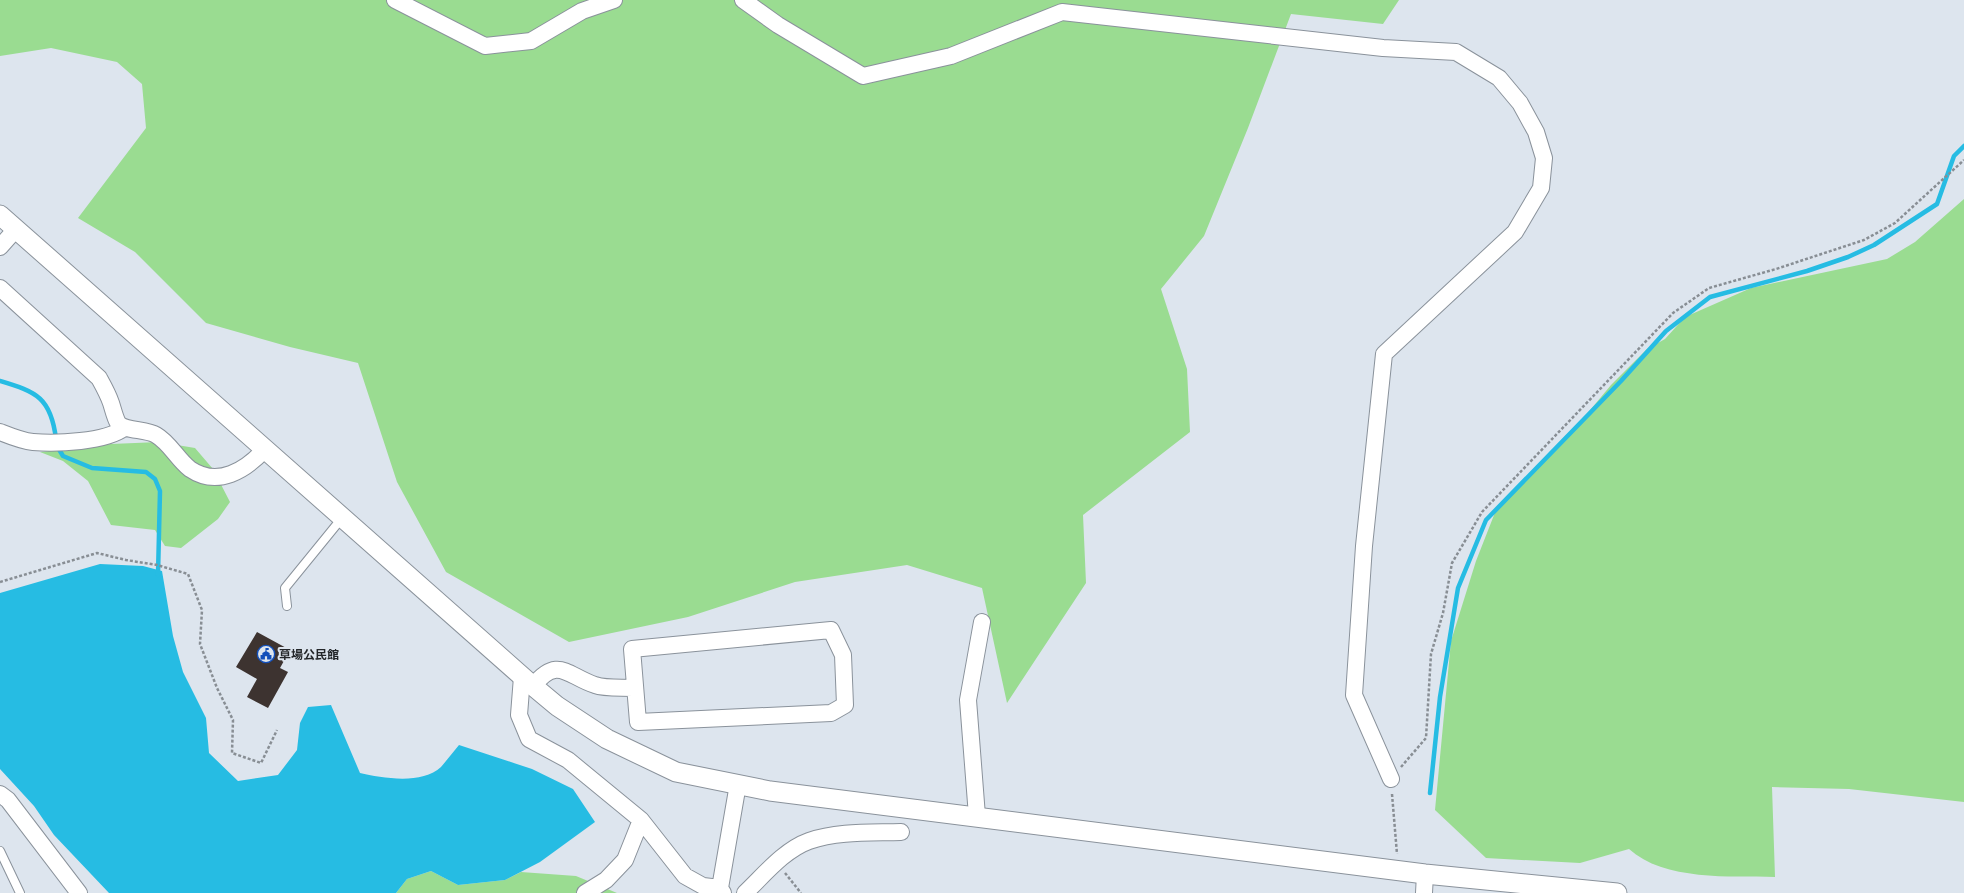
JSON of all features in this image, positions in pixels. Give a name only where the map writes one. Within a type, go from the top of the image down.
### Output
[{"type":"street","points":[[395,0],[485,46],[531,41],[582,11],[614,0]]},
{"type":"street","points":[[743,0],[778,25],[863,76],[951,56],[1062,12],[1383,48],[1456,52],[1498,78],[1520,104],[1536,132],[1544,158],[1541,188],[1515,232],[1384,354],[1364,546],[1354,695],[1391,779]]},
{"type":"street","points":[[0,215],[557,706],[607,740],[676,772],[770,791],[977,816],[1399,871],[1617,893]]},
{"type":"street","points":[[0,247],[16,229]]},
{"type":"street","points":[[0,288],[99,378],[107,393],[118,424],[124,428],[150,432],[162,438],[190,469],[211,477],[222,477],[235,474],[254,461],[265,449]]},
{"type":"street","points":[[0,432],[32,442],[70,441],[110,436],[124,428]]},
{"type":"street","points":[[977,816],[968,700],[982,622]]},
{"type":"street","points":[[831,630],[843,655],[845,705],[831,713],[638,722],[635,688],[632,649],[831,630]]},
{"type":"street","points":[[528,682],[541,677],[551,670],[566,671],[595,686],[635,688]]},
{"type":"street","points":[[528,682],[519,715],[529,739],[568,760],[640,820],[685,876],[703,886],[722,890],[738,784]]},
{"type":"street","points":[[0,794],[8,800],[79,893]]},
{"type":"street","points":[[585,893],[606,880],[625,860],[640,820]]},
{"type":"street","points":[[745,893],[787,853],[808,841],[834,835],[901,832]]},
{"type":"street","points":[[1424,893],[1425,874]]},
{"type":"lane","points":[[287,606],[285,588],[342,518]]},
{"type":"lane","points":[[0,851],[20,893]]},
{"type":"path","points":[[1399,871],[1391,779],[1426,738],[1431,654],[1443,613],[1452,563],[1482,512],[1673,313],[1709,288],[1776,269],[1864,240],[1895,223],[1964,160]]},
{"type":"path","points":[[0,582],[97,553],[157,565],[188,574],[202,610],[200,644],[217,688],[233,720],[232,753],[261,763],[277,730]]},
{"type":"path","points":[[776,863],[801,893]]},
{"type":"green space","points":[[0,0],[1399,0],[1383,24],[1291,14],[1248,128],[1204,236],[1161,289],[1187,369],[1190,432],[1083,515],[1086,583],[1007,703],[982,588],[907,565],[795,582],[688,617],[569,642],[446,572],[397,482],[358,363],[290,347],[206,323],[135,252],[78,218],[146,128],[142,84],[117,62],[51,48],[0,56]]},
{"type":"green space","points":[[1964,199],[1964,802],[1849,789],[1772,787],[1775,877],[1699,875],[1679,872],[1660,867],[1629,849],[1580,863],[1486,858],[1435,810],[1451,641],[1476,561],[1496,510],[1576,427],[1611,385],[1647,349],[1665,339],[1685,317],[1751,288],[1887,259],[1915,242]]},
{"type":"green space","points":[[159,442],[195,448],[213,469],[230,502],[218,519],[181,548],[165,546],[155,530],[111,525],[88,481],[63,461],[40,452],[111,444]]},
{"type":"green space","points":[[431,871],[458,885],[505,880],[521,872],[576,876],[617,893],[396,893],[407,879]]},
{"type":"water","points":[[100,564],[143,566],[162,571],[173,636],[183,672],[206,718],[209,753],[238,781],[278,775],[297,750],[300,723],[308,707],[331,705],[360,773],[379,777],[402,779],[423,776],[433,773],[441,767],[459,745],[532,769],[573,789],[595,822],[540,862],[505,880],[458,885],[431,871],[407,879],[396,893],[109,893],[54,835],[34,806],[0,769],[0,593]]},
{"type":"building","points":[[257,632],[290,650],[280,668],[288,672],[268,708],[247,697],[257,679],[236,667]]},
{"type":"waterway","points":[[1430,793],[1440,697],[1458,588],[1486,520],[1621,381],[1666,331],[1710,297],[1807,271],[1848,257],[1874,245],[1937,204],[1954,156],[1964,146]]},
{"type":"waterway","points":[[0,381],[33,393],[40,399],[50,414],[54,425],[56,439]]},
{"type":"waterway","points":[[57,446],[63,456],[92,468],[146,472],[155,479],[160,491],[158,575]]},
{"type":"place","name":"草場公民館","points":[[266,654]]}]
